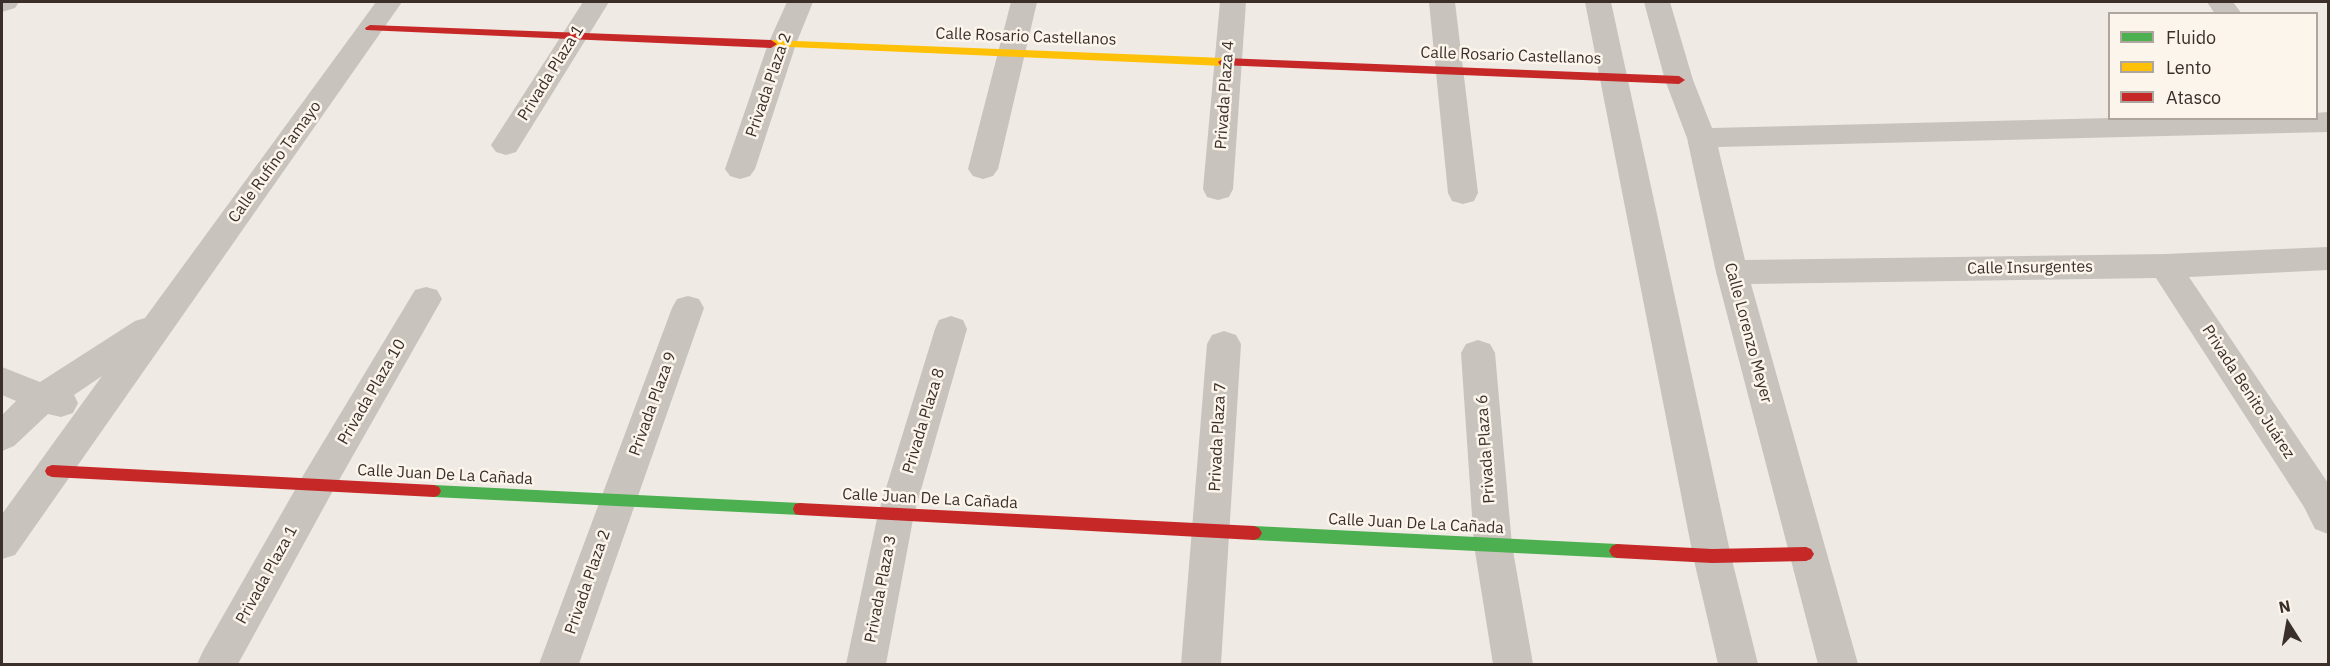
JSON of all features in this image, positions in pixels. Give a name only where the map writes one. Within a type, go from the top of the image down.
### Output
[{"type":"street","points":[[2,4],[6,2]]},
{"type":"street","name":"Calle Rufino Tamayo","points":[[2,543],[388,2]]},
{"type":"street","name":"Privada Plaza 1","points":[[506,145],[596,2]]},
{"type":"street","name":"Privada Plaza 2","points":[[740,169],[782,44],[800,2]]},
{"type":"street","points":[[983,169],[1024,2]]},
{"type":"street","name":"Privada Plaza 4","points":[[1218,189],[1233,2]]},
{"type":"street","points":[[1442,2],[1463,192]]},
{"type":"street","points":[[1598,2],[1712,556],[1738,664]]},
{"type":"street","name":"Calle Lorenzo Meyer","points":[[1657,2],[1679,80],[1701,138],[1732,272],[1806,554],[1838,664]]},
{"type":"street","name":"Calle Rosario Castellanos","points":[[370,28],[1679,80]]},
{"type":"street","points":[[1701,138],[2322,125]]},
{"type":"street","name":"Calle Insurgentes","points":[[1732,272],[2165,266],[2328,258]]},
{"type":"street","name":"Privada Benito Juárez","points":[[2165,266],[2325,503]]},
{"type":"street","name":"Privada Plaza 10","points":[[317,485],[426,299]]},
{"type":"street","name":"Privada Plaza 9","points":[[617,500],[688,308]]},
{"type":"street","name":"Calle Rufino Tamayo","points":[[2,436],[42,398],[161,321]]},
{"type":"street","name":"Privada Plaza 8","points":[[896,514],[951,329]]},
{"type":"street","name":"Privada Plaza 7","points":[[1212,530],[1224,344]]},
{"type":"street","name":"Privada Plaza 6","points":[[1478,353],[1493,545],[1513,664]]},
{"type":"street","points":[[2,380],[42,398],[97,412]]},
{"type":"street","name":"Calle Juan De La Cañada","points":[[52,471],[1712,556],[1806,554]]},
{"type":"street","name":"Privada Plaza 1","points":[[217,664],[317,485]]},
{"type":"street","name":"Privada Plaza 2","points":[[559,664],[617,500]]},
{"type":"street","name":"Privada Plaza 3","points":[[866,664],[896,514]]},
{"type":"street","points":[[1201,664],[1212,530]]},
{"type":"traffic: fast","points":[[434,491],[800,509]]},
{"type":"traffic: fast","points":[[1254,533],[1617,551]]},
{"type":"traffic: slow","points":[[771,44],[1224,62]]},
{"type":"traffic: jam","points":[[370,28],[771,44]]},
{"type":"traffic: jam","points":[[1224,62],[1679,80]]},
{"type":"traffic: jam","points":[[52,471],[434,491]]},
{"type":"traffic: jam","points":[[800,509],[1254,533]]},
{"type":"traffic: jam","points":[[1617,551],[1712,556],[1806,554]]}]
